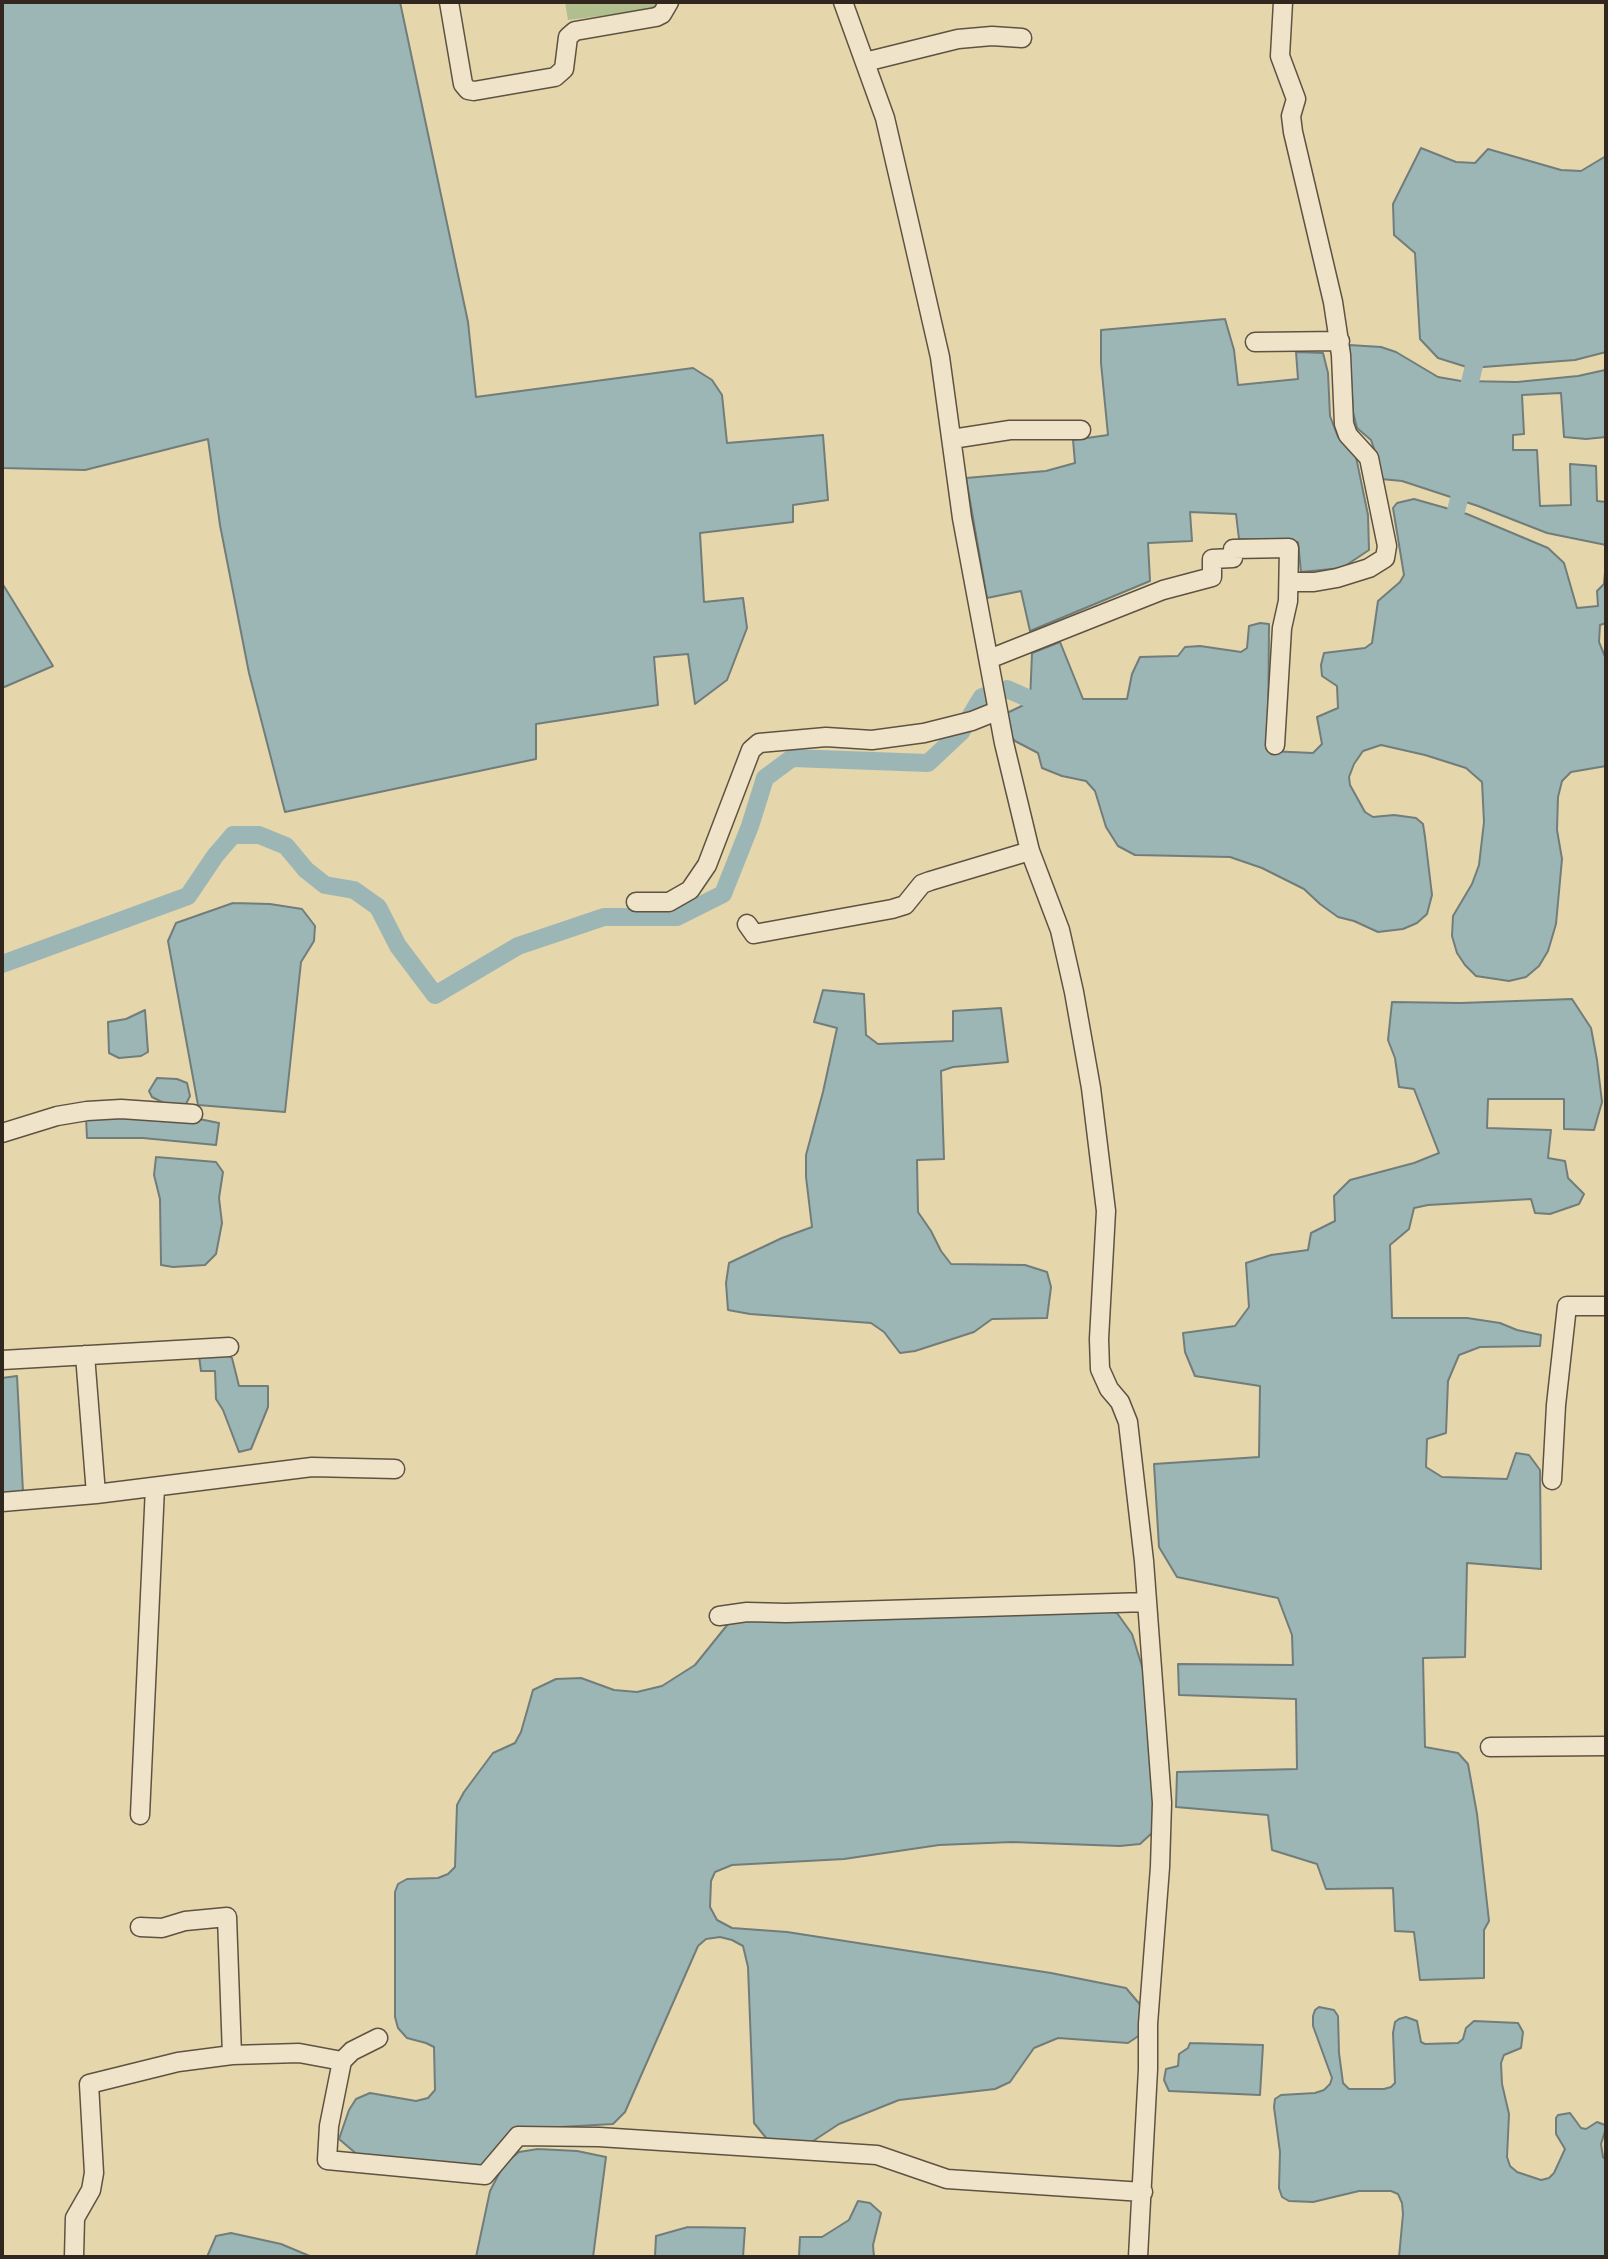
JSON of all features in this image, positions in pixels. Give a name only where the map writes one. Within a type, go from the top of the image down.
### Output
[{"type":"street","points":[[449,2],[463,84],[468,90],[474,91],[555,76],[564,69],[568,37],[575,32],[656,17],[662,14],[669,2]]},
{"type":"street","points":[[843,2],[885,118],[940,357],[962,518],[997,711],[1030,851],[1060,930],[1091,1088],[1106,1211],[1099,1339],[1100,1368],[1109,1389],[1120,1402],[1128,1422],[1147,1602],[1162,1803],[1148,2024],[1143,2192],[1138,2257]]},
{"type":"street","points":[[1283,2],[1280,56],[1296,99],[1291,116],[1293,132],[1326,271],[1339,341],[1344,424],[1348,435],[1369,458],[1387,546],[1385,558],[1369,568],[1337,578],[1289,582]]},
{"type":"street","points":[[865,62],[958,39],[992,36],[1022,38]]},
{"type":"street","points":[[1255,342],[1339,341]]},
{"type":"street","points":[[952,439],[1010,430],[1081,430]]},
{"type":"street","points":[[989,659],[1151,595],[1212,577],[1212,559],[1233,558],[1233,549],[1289,548],[1289,582],[1282,628],[1275,745]]},
{"type":"street","points":[[636,902],[668,902],[690,890],[707,865],[751,750],[759,743],[826,737],[872,740],[924,733],[997,711]]},
{"type":"street","points":[[747,924],[754,934],[892,909],[905,905],[922,884],[1030,851]]},
{"type":"street","points":[[2,1133],[57,1116],[87,1111],[121,1109],[194,1114]]},
{"type":"street","points":[[1552,1480],[1556,1405],[1567,1306],[1606,1306]]},
{"type":"street","points":[[2,1360],[229,1347]]},
{"type":"street","points":[[85,1355],[96,1494]]},
{"type":"street","points":[[2,1502],[96,1494],[312,1467],[395,1469]]},
{"type":"street","points":[[139,1815],[155,1487]]},
{"type":"street","points":[[719,1616],[747,1612],[1147,1602]]},
{"type":"street","points":[[1490,1747],[1606,1746]]},
{"type":"street","points":[[140,1927],[162,1928],[185,1921],[228,1917],[232,2055]]},
{"type":"street","points":[[378,2038],[352,2051],[342,2061],[330,2126],[327,2161],[485,2175],[518,2136],[599,2137],[877,2155],[947,2179],[1143,2192]]},
{"type":"street","points":[[74,2257],[75,2218],[91,2189],[94,2173],[89,2084],[178,2062],[232,2055],[299,2053],[342,2061]]},
{"type":"green space","points":[[565,2],[656,2],[657,9],[568,20]]},
{"type":"water","points":[[2,2],[400,2],[468,322],[476,397],[693,368],[712,380],[722,395],[727,443],[823,435],[828,500],[793,505],[793,522],[700,533],[704,602],[743,598],[747,628],[727,680],[695,704],[688,654],[654,657],[658,705],[536,724],[536,759],[285,812],[249,673],[220,525],[208,439],[85,470],[2,468]]},
{"type":"water","points":[[1421,148],[1456,162],[1475,163],[1488,149],[1561,170],[1581,171],[1606,156],[1606,352],[1575,360],[1470,368],[1438,358],[1420,339],[1415,253],[1394,235],[1393,204]]},
{"type":"water","points":[[1225,319],[1234,350],[1238,385],[1298,379],[1296,352],[1323,353],[1328,373],[1330,416],[1338,437],[1356,457],[1368,515],[1369,550],[1342,568],[1301,572],[1298,542],[1239,539],[1236,514],[1190,512],[1192,541],[1148,543],[1150,581],[1030,631],[1021,591],[987,598],[966,478],[1046,471],[1075,463],[1073,440],[1108,435],[1101,363],[1101,330]]},
{"type":"water","points":[[1349,345],[1381,347],[1396,352],[1438,377],[1461,381],[1517,382],[1578,376],[1605,370],[1606,437],[1564,437],[1561,393],[1522,395],[1524,434],[1513,435],[1513,450],[1537,450],[1540,506],[1571,505],[1570,464],[1596,466],[1597,501],[1606,502],[1606,545],[1547,533],[1478,506],[1402,481],[1381,479],[1371,440],[1357,428],[1353,412]]},
{"type":"water","points":[[1414,499],[1467,514],[1548,548],[1564,563],[1577,608],[1598,606],[1597,591],[1604,584],[1606,561],[1606,623],[1600,625],[1599,642],[1606,659],[1606,766],[1571,772],[1562,781],[1558,797],[1557,830],[1562,859],[1556,924],[1548,951],[1539,966],[1526,977],[1509,981],[1476,976],[1457,953],[1452,936],[1453,916],[1472,884],[1479,865],[1484,822],[1482,782],[1466,768],[1381,745],[1363,751],[1354,764],[1349,777],[1350,785],[1365,812],[1373,817],[1394,815],[1416,818],[1423,824],[1425,837],[1432,895],[1427,914],[1417,923],[1403,929],[1378,932],[1338,917],[1304,889],[1262,868],[1230,857],[1135,855],[1118,846],[1106,827],[1095,791],[1086,781],[1042,768],[1038,753],[1015,741],[1010,735],[1007,713],[1030,702],[1032,653],[1060,642],[1083,699],[1127,699],[1132,674],[1140,657],[1178,656],[1185,647],[1200,646],[1241,652],[1247,648],[1249,626],[1260,623],[1269,624],[1268,751],[1313,753],[1322,744],[1317,717],[1338,708],[1337,686],[1322,676],[1324,653],[1365,648],[1372,643],[1378,601],[1400,582],[1404,575],[1393,508],[1397,503]]},
{"type":"water","points":[[2,583],[53,666],[2,688]]},
{"type":"water","points":[[233,903],[270,904],[302,909],[315,926],[314,941],[301,962],[285,1112],[198,1105],[168,941],[176,923]]},
{"type":"water","points":[[823,990],[864,994],[866,1035],[878,1044],[953,1041],[953,1011],[1001,1008],[1008,1062],[953,1067],[941,1071],[944,1159],[917,1160],[918,1212],[951,1264],[1025,1265],[1047,1272],[1051,1287],[1047,1318],[992,1319],[974,1332],[915,1351],[900,1353],[884,1332],[871,1323],[728,1310],[726,1283],[729,1263],[812,1227],[806,1155],[837,1028],[814,1022]]},
{"type":"water","points":[[1572,999],[1591,1028],[1597,1060],[1602,1102],[1594,1130],[1564,1129],[1564,1099],[1488,1099],[1487,1128],[1551,1130],[1548,1158],[1565,1161],[1568,1178],[1584,1194],[1579,1204],[1550,1214],[1535,1213],[1531,1199],[1414,1208],[1409,1229],[1390,1245],[1392,1318],[1467,1318],[1500,1323],[1541,1335],[1540,1346],[1480,1347],[1459,1355],[1448,1381],[1446,1433],[1427,1439],[1426,1467],[1442,1477],[1507,1479],[1516,1453],[1529,1455],[1540,1470],[1541,1569],[1467,1563],[1465,1657],[1423,1658],[1425,1747],[1458,1753],[1468,1764],[1477,1814],[1489,1921],[1484,1930],[1484,1978],[1420,1980],[1414,1932],[1395,1931],[1393,1888],[1326,1889],[1317,1864],[1272,1850],[1268,1815],[1176,1807],[1177,1772],[1297,1769],[1296,1699],[1179,1695],[1178,1664],[1293,1665],[1292,1635],[1278,1598],[1177,1577],[1159,1547],[1154,1464],[1259,1457],[1260,1386],[1195,1376],[1185,1352],[1183,1333],[1235,1326],[1249,1307],[1246,1263],[1271,1255],[1308,1250],[1311,1233],[1335,1221],[1334,1196],[1350,1180],[1414,1163],[1439,1153],[1414,1089],[1399,1087],[1395,1058],[1388,1040],[1392,1002],[1461,1003]]},
{"type":"water","points":[[145,1010],[148,1052],[141,1056],[119,1058],[109,1053],[108,1022],[126,1019]]},
{"type":"water","points":[[157,1078],[177,1079],[187,1083],[190,1096],[186,1104],[174,1108],[152,1097],[149,1091]]},
{"type":"water","points":[[109,1115],[199,1119],[219,1123],[216,1145],[143,1138],[87,1138],[86,1117]]},
{"type":"water","points":[[156,1157],[216,1162],[223,1172],[219,1198],[222,1223],[216,1254],[205,1265],[161,1265],[160,1199],[154,1175]]},
{"type":"water","points":[[224,1353],[232,1358],[239,1386],[268,1386],[268,1407],[251,1449],[239,1452],[216,1399],[215,1371],[201,1371],[199,1356]]},
{"type":"water","points":[[17,1376],[23,1492],[2,1495],[2,1378]]},
{"type":"water","points":[[1099,1607],[1117,1613],[1132,1634],[1145,1676],[1157,1813],[1152,1833],[1140,1844],[1120,1846],[1012,1842],[939,1845],[844,1859],[732,1865],[715,1872],[711,1881],[710,1907],[717,1920],[732,1928],[787,1932],[1051,1973],[1126,1988],[1143,2008],[1143,2033],[1128,2043],[1058,2038],[1034,2048],[1010,2082],[995,2089],[899,2100],[839,2124],[807,2145],[767,2139],[754,2123],[748,1967],[743,1946],[720,1937],[706,1939],[698,1946],[625,2112],[613,2124],[525,2129],[487,2164],[468,2168],[359,2156],[339,2139],[349,2110],[356,2099],[370,2093],[416,2101],[428,2098],[435,2090],[434,2047],[407,2038],[398,2028],[395,2017],[395,1892],[398,1884],[407,1879],[438,1878],[455,1867],[457,1805],[493,1753],[515,1743],[521,1732],[533,1690],[556,1679],[581,1678],[614,1690],[637,1692],[662,1686],[695,1665],[728,1624],[742,1619]]},
{"type":"water","points":[[1319,2007],[1334,2010],[1338,2016],[1343,2083],[1349,2089],[1384,2089],[1395,2083],[1393,2033],[1395,2022],[1399,2019],[1406,2017],[1417,2021],[1421,2042],[1425,2044],[1458,2043],[1463,2039],[1466,2028],[1474,2021],[1518,2023],[1523,2032],[1521,2048],[1504,2055],[1501,2063],[1502,2084],[1509,2114],[1507,2157],[1510,2166],[1517,2172],[1541,2180],[1554,2173],[1565,2149],[1556,2134],[1558,2115],[1570,2113],[1581,2128],[1586,2129],[1597,2122],[1605,2125],[1601,2144],[1606,2160],[1606,2257],[1399,2257],[1403,2214],[1398,2194],[1391,2191],[1359,2191],[1313,2202],[1289,2201],[1282,2197],[1279,2188],[1280,2152],[1275,2099],[1281,2095],[1324,2090],[1332,2078],[1313,2026],[1313,2016]]},
{"type":"water","points":[[1190,2043],[1263,2045],[1260,2095],[1169,2091],[1164,2080],[1166,2069],[1178,2066],[1179,2054],[1188,2048]]},
{"type":"water","points":[[538,2149],[577,2151],[606,2157],[593,2257],[476,2257],[490,2191],[504,2164],[519,2152]]},
{"type":"water","points":[[858,2201],[870,2203],[881,2213],[873,2245],[874,2257],[799,2257],[800,2237],[822,2237],[849,2220]]},
{"type":"water","points":[[688,2227],[745,2228],[743,2257],[655,2257],[656,2236]]},
{"type":"water","points":[[231,2233],[281,2244],[312,2257],[207,2257],[216,2236]]},
{"type":"waterway","points":[[1465,403],[1479,345]]},
{"type":"waterway","points":[[1450,534],[1465,476]]},
{"type":"waterway","points":[[2,964],[188,896],[233,835],[259,835],[286,846],[306,870],[325,885],[354,890],[378,907],[398,946],[435,995],[518,946],[604,917],[677,917],[723,894],[750,826],[765,778],[792,758],[928,763],[961,732],[982,697],[1007,689],[1050,708]]}]
